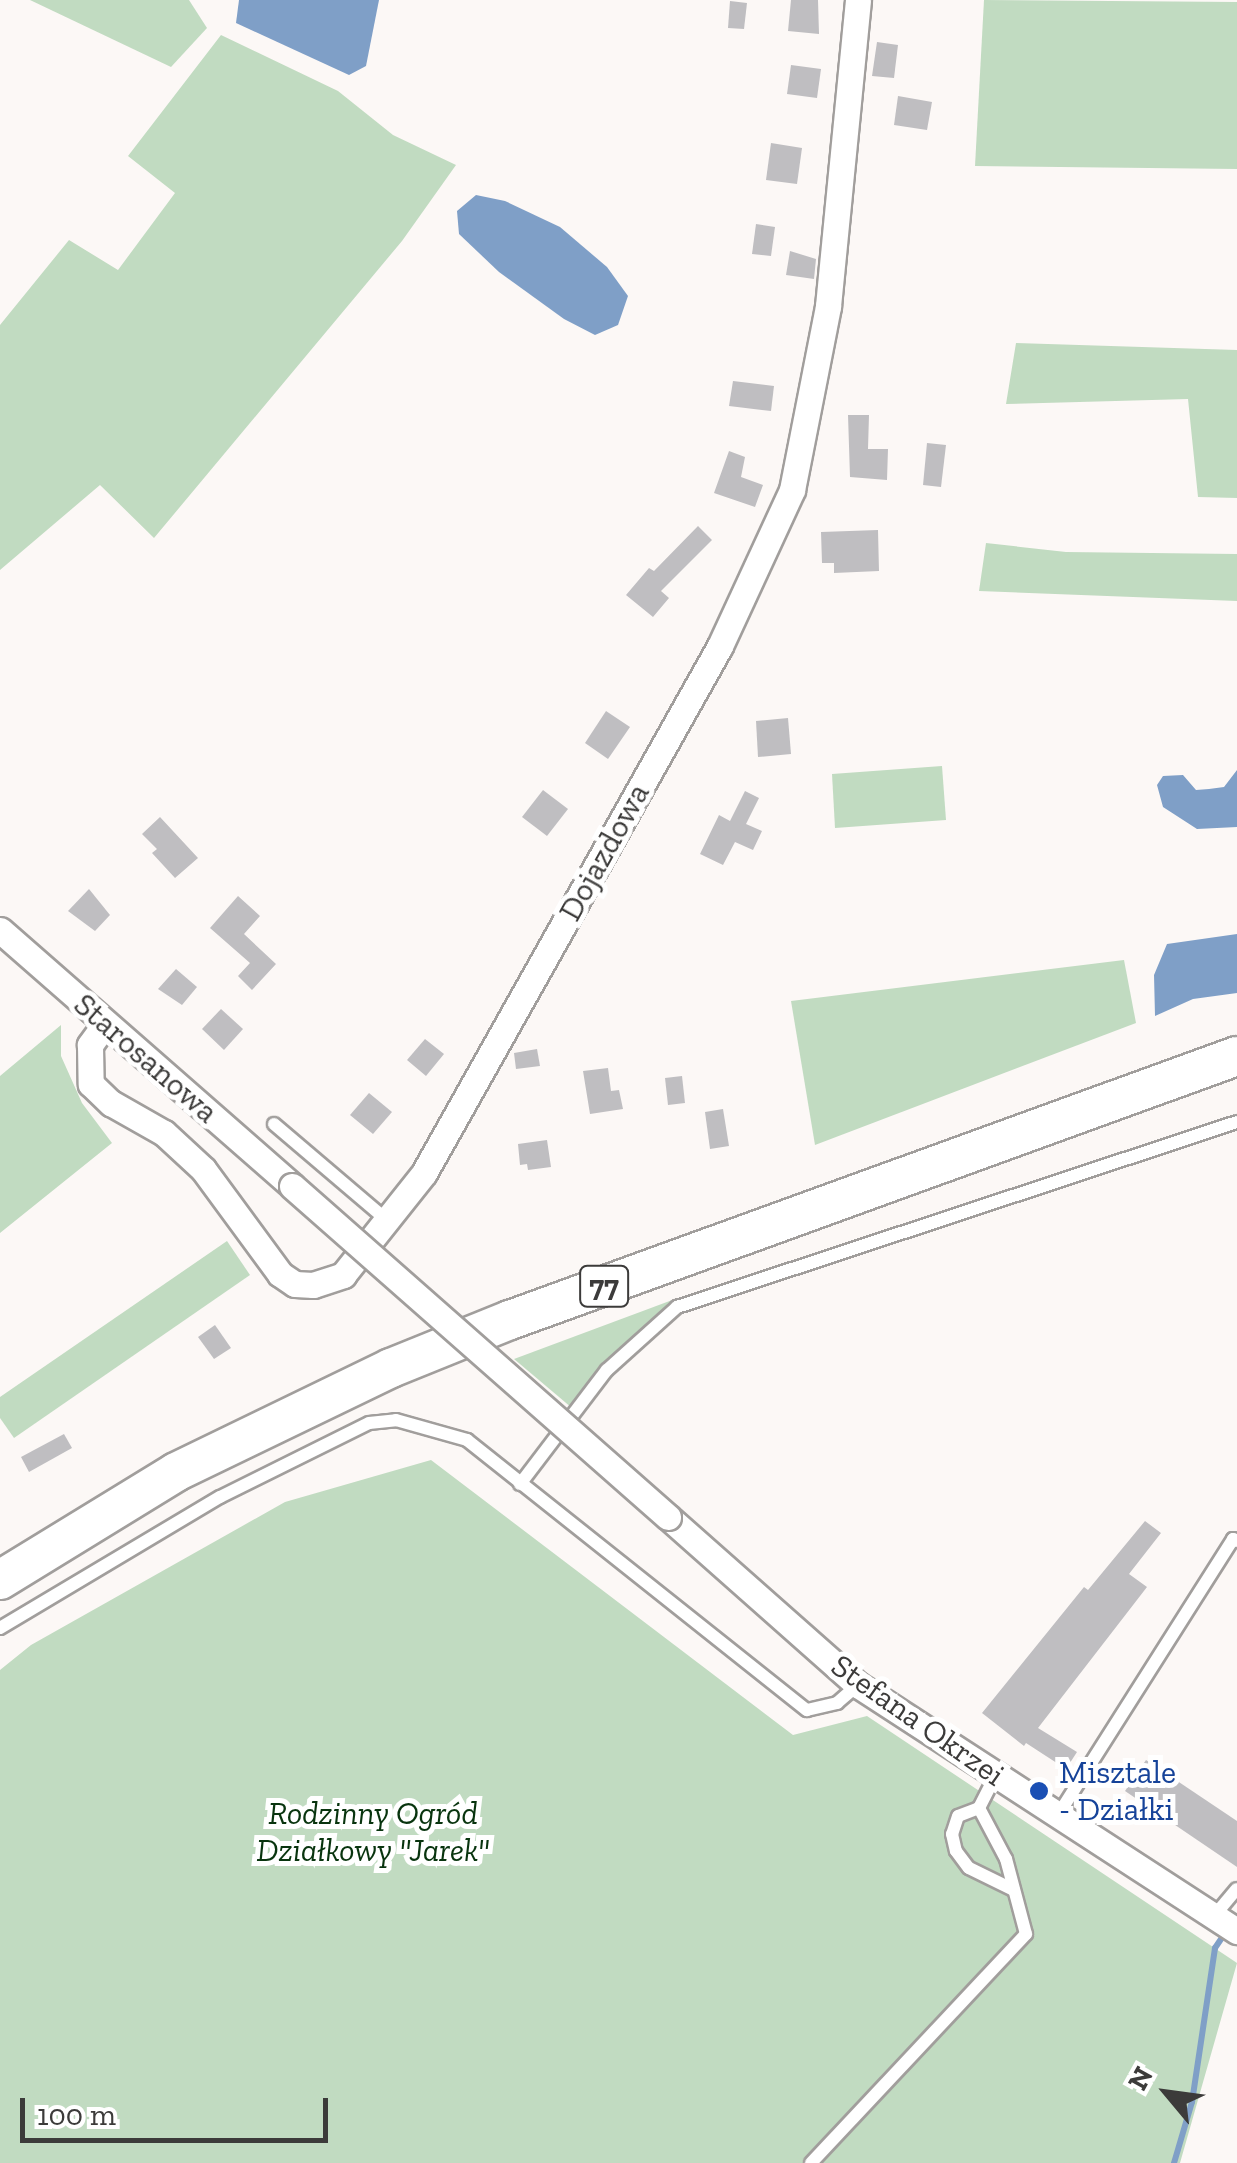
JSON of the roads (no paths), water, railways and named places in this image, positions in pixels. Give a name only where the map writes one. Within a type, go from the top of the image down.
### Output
[{"type":"main road","name":"77","points":[[0,1580],[176,1472],[391,1368],[510,1320],[1237,1056]]},
{"type":"street","name":"Dojazdowa","points":[[105,1024],[90,1046],[91,1084],[110,1103],[164,1132],[203,1169],[280,1274],[294,1284],[313,1285],[343,1275],[424,1174],[720,646],[792,490],[828,306],[858,0]]},
{"type":"street","name":"Starosanowa","points":[[0,930],[668,1517]]},
{"type":"street","name":"Stefana Okrzei","points":[[668,1517],[858,1685],[1223,1922]]},
{"type":"lane","points":[[520,1484],[607,1370],[676,1307],[1237,1122]]},
{"type":"lane","points":[[274,1124],[388,1221]]},
{"type":"lane","points":[[0,1628],[220,1498],[369,1423],[396,1420],[467,1440],[806,1710],[837,1703],[858,1685]]},
{"type":"lane","points":[[1058,1815],[1233,1538],[1237,1541]]},
{"type":"lane","points":[[996,1775],[979,1808],[958,1816],[952,1834],[956,1851],[969,1868],[1014,1890]]},
{"type":"lane","points":[[811,2163],[1026,1934],[1006,1859],[979,1808]]},
{"type":"lane","points":[[1223,1922],[1237,1889]]},
{"type":"water","points":[[239,0],[379,0],[366,66],[349,75],[236,23]]},
{"type":"water","points":[[476,195],[505,201],[560,227],[607,267],[628,296],[618,325],[595,335],[564,319],[499,272],[459,234],[457,211]]},
{"type":"water","points":[[1237,770],[1237,827],[1197,829],[1163,807],[1157,785],[1163,776],[1183,775],[1196,790],[1209,789],[1224,787]]},
{"type":"water","points":[[1237,934],[1237,993],[1193,999],[1155,1016],[1154,975],[1167,944]]},
{"type":"waterway","points":[[1174,2163],[1192,2102],[1215,1948],[1227,1930]]},
{"type":"place","name":"Misztale - Działki","points":[[1039,1791]]},
{"type":"park label","name":"Rodzinny Ogród Działkowy \"Jarek\"","points":[[373,1832]]}]
